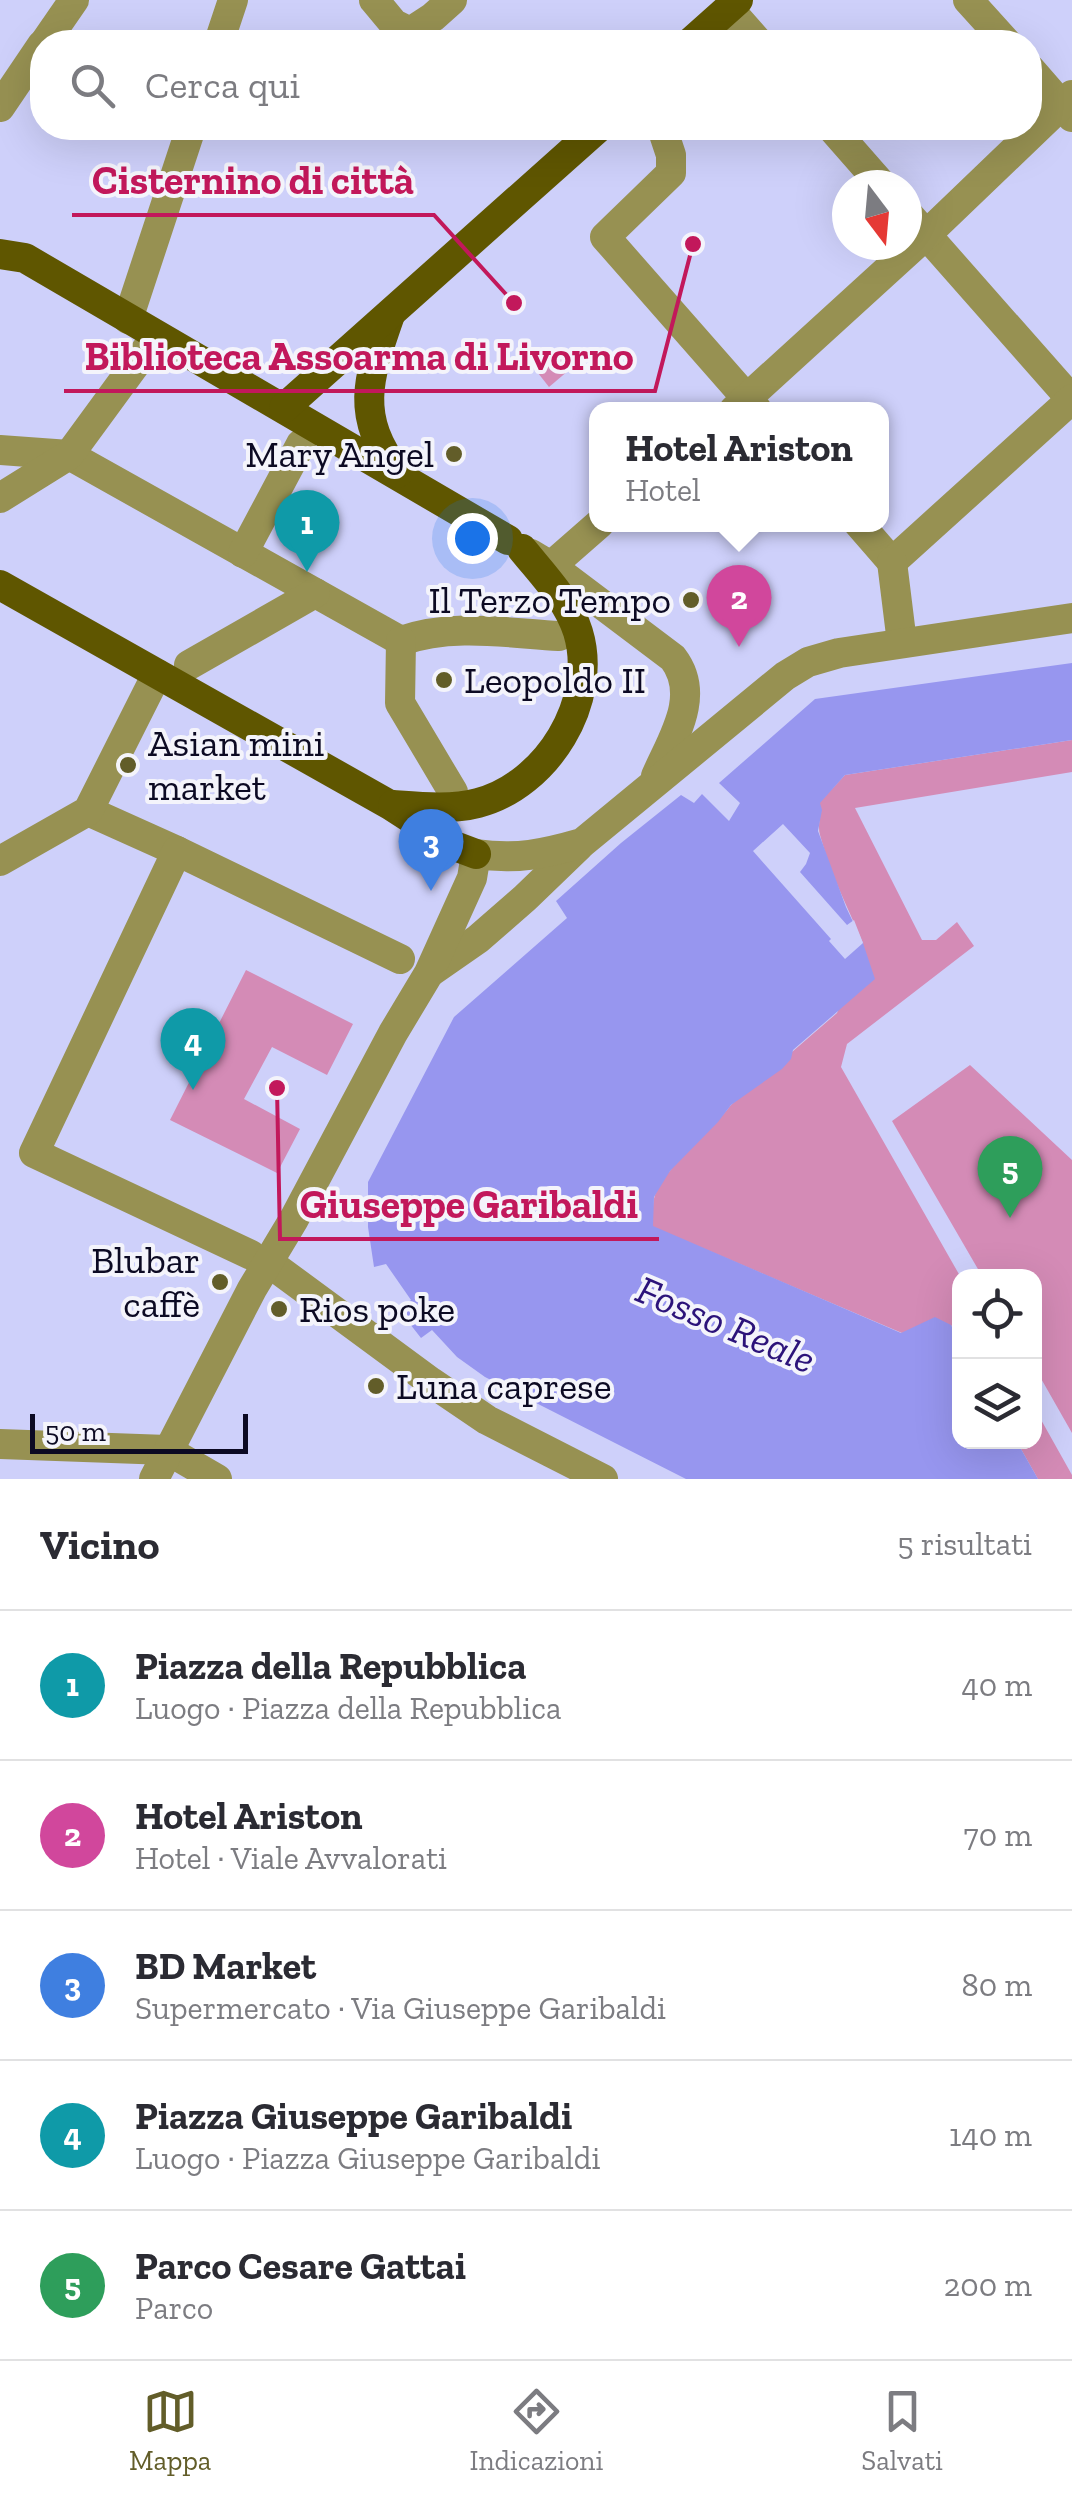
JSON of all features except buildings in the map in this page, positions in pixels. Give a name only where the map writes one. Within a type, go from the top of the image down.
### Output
[{"type":"main road","points":[[705,30],[734,4]]},
{"type":"main road","points":[[284,408],[585,140]]},
{"type":"main road","points":[[8,251],[515,544],[567,607],[582,652],[581,688],[559,740],[539,767],[506,792],[482,802],[436,807],[390,805]]},
{"type":"main road","points":[[391,315],[372,372],[367,407],[382,450],[403,480]]},
{"type":"main road","points":[[0,585],[390,805],[452,845],[476,854]]},
{"type":"street","points":[[54,30],[74,0]]},
{"type":"street","points":[[223,30],[234,0]]},
{"type":"street","points":[[374,0],[394,24],[406,30]]},
{"type":"street","points":[[413,30],[452,0]]},
{"type":"street","points":[[968,0],[995,30]]},
{"type":"street","points":[[734,4],[750,30]]},
{"type":"street","points":[[0,107],[30,64]]},
{"type":"street","points":[[1042,80],[1068,105],[1042,125]]},
{"type":"street","points":[[128,318],[187,140]]},
{"type":"street","points":[[667,140],[672,154],[671,173],[605,237],[743,402]]},
{"type":"street","points":[[843,140],[869,170]]},
{"type":"street","points":[[922,219],[1023,140]]},
{"type":"street","points":[[892,562],[1072,400],[922,231]]},
{"type":"street","points":[[750,402],[882,260]]},
{"type":"street","points":[[0,498],[70,455],[152,344]]},
{"type":"street","points":[[243,552],[301,444]]},
{"type":"street","points":[[0,450],[70,455],[401,641],[425,633],[462,630],[560,636]]},
{"type":"street","points":[[551,566],[590,532]]},
{"type":"street","points":[[866,532],[892,562],[902,643]]},
{"type":"street","points":[[515,544],[551,566],[673,658],[682,670],[686,704],[653,784]]},
{"type":"street","points":[[189,665],[314,593]]},
{"type":"street","points":[[429,973],[478,939],[582,842],[798,667],[839,652],[1072,618]]},
{"type":"street","points":[[401,641],[400,703],[453,792]]},
{"type":"street","points":[[0,861],[88,811],[157,674]]},
{"type":"street","points":[[88,811],[400,959]]},
{"type":"street","points":[[154,1479],[259,1259],[294,1219],[429,973],[472,878],[476,854],[544,854],[582,842]]},
{"type":"street","points":[[177,851],[34,1153],[259,1259],[487,1420],[602,1479]]},
{"type":"street","points":[[0,1444],[168,1450],[216,1479]]},
{"type":"shaded area","points":[[564,352],[575,365],[549,387],[538,373]]},
{"type":"shaded area","points":[[1072,740],[1072,772],[855,808],[922,940],[936,940],[957,922],[974,946],[847,1044],[841,1067],[956,1269],[952,1269],[952,1327],[902,1333],[653,1227],[655,1195],[679,1160],[731,1105],[837,1013],[863,943],[824,849],[819,831],[819,803],[845,775]]},
{"type":"shaded area","points":[[246,970],[353,1024],[327,1075],[272,1047],[244,1099],[300,1129],[277,1173],[170,1120]]},
{"type":"shaded area","points":[[970,1065],[1072,1160],[1072,1433],[1042,1380],[1042,1269],[978,1269],[892,1121]]},
{"type":"shaded area","points":[[1042,1421],[1072,1479],[1038,1479],[1021,1449],[1042,1449]]},
{"type":"water","name":"Fosso Reale","points":[[1072,663],[1072,740],[845,775],[820,803],[818,831],[875,979],[793,1050],[782,1069],[731,1105],[670,1171],[654,1197],[653,1226],[901,1333],[935,1317],[951,1325],[952,1449],[1021,1449],[1038,1479],[686,1479],[485,1377],[457,1357],[432,1330],[421,1338],[399,1310],[411,1300],[386,1264],[374,1267],[368,1227],[368,1182],[454,1017],[567,918],[556,901],[681,795],[694,803],[702,794],[729,821],[740,803],[719,783],[815,699]]},
{"type":"pier","points":[[783,824],[810,853],[800,872],[847,925],[854,920],[863,943],[845,959],[753,851]]},
{"type":"place","name":"Biblioteca Assoarma di Livorno","points":[[693,244]]},
{"type":"place","name":"Cisternino di città","points":[[514,303]]},
{"type":"place","name":"Mary Angel","points":[[454,454]]},
{"type":"place","name":"Piazza della Repubblica","points":[[307,572]]},
{"type":"place","name":"Il Terzo Tempo","points":[[691,600]]},
{"type":"place","name":"Hotel Ariston","points":[[739,647]]},
{"type":"place","name":"Leopoldo II","points":[[444,680]]},
{"type":"place","name":"Asian mini market","points":[[128,765]]},
{"type":"place","name":"BD Market","points":[[431,891]]},
{"type":"place","name":"Giuseppe Garibaldi","points":[[277,1088]]},
{"type":"place","name":"Piazza Giuseppe Garibaldi","points":[[193,1090]]},
{"type":"place","name":"Parco Cesare Gattai","points":[[1010,1218]]},
{"type":"place","name":"Blubar caffè","points":[[220,1282]]},
{"type":"place","name":"Rios poke","points":[[279,1309]]},
{"type":"place","name":"Luna caprese","points":[[376,1386]]}]
